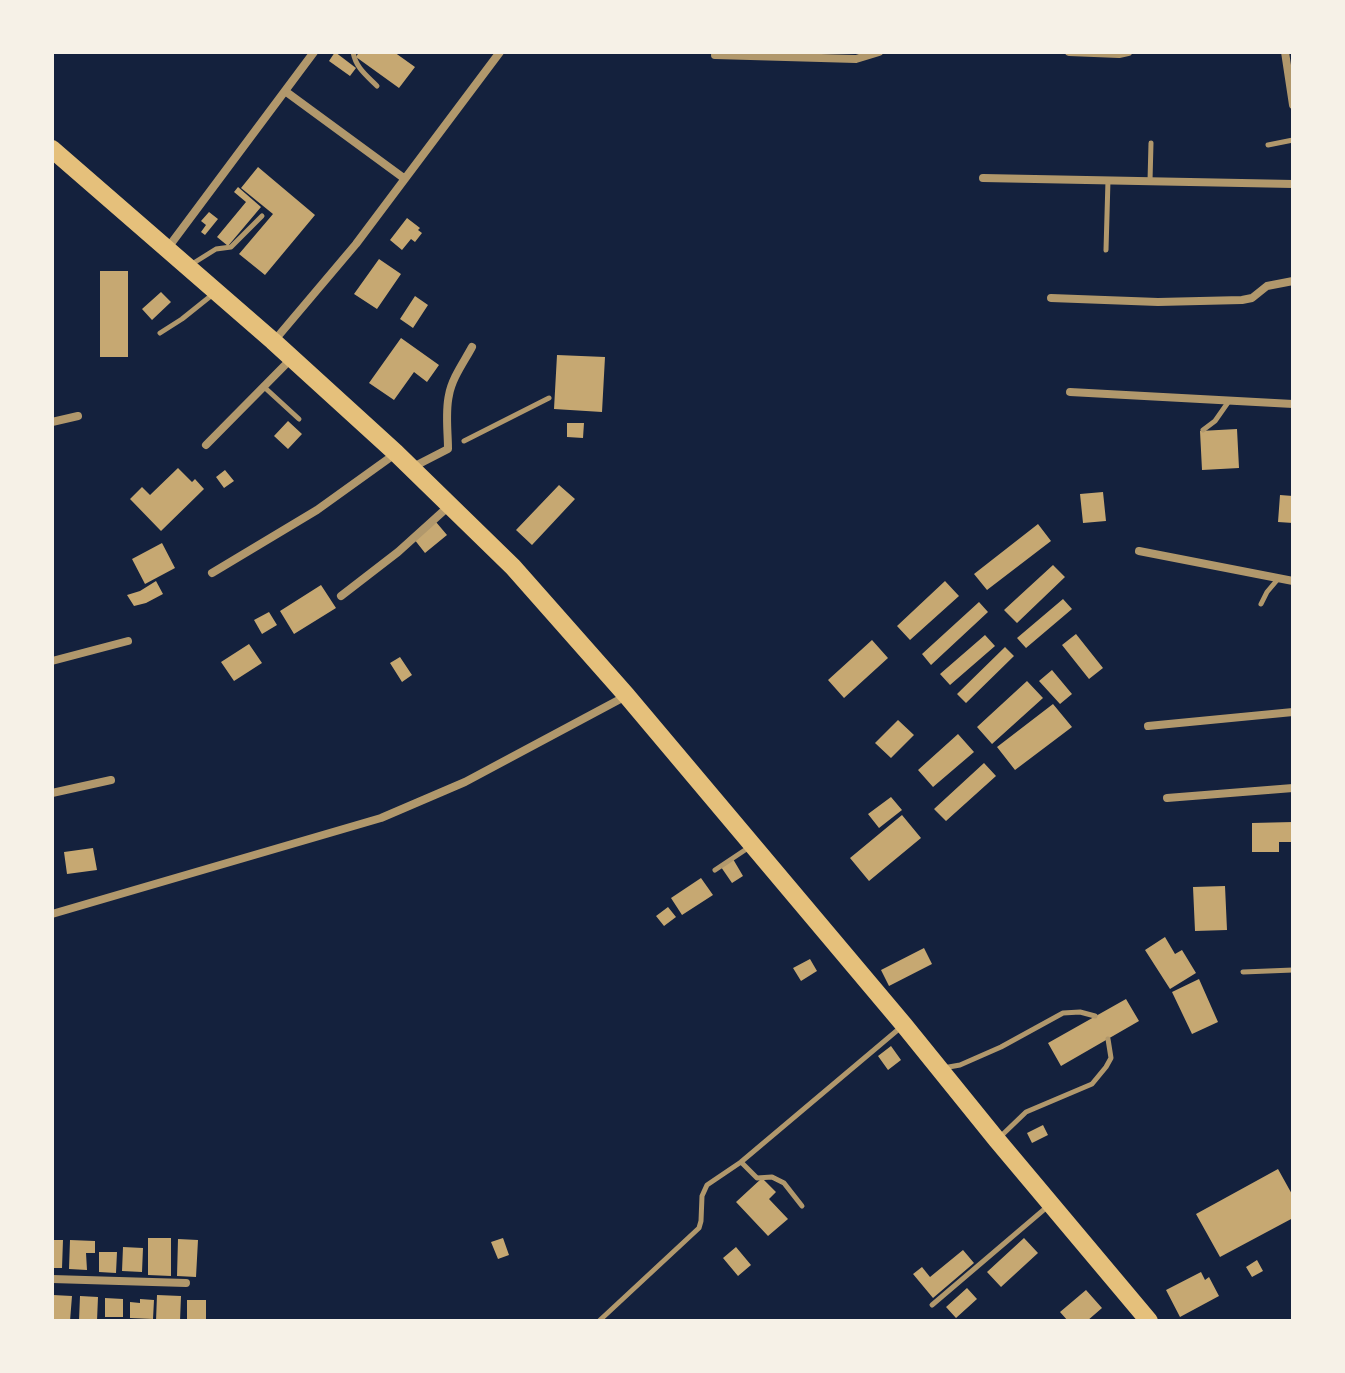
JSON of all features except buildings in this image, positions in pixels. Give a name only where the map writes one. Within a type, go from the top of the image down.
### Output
[{"type":"main road","points":[[52,149],[273,341],[412,468],[513,567],[627,696],[904,1025],[1145,1319]]},
{"type":"street","points":[[167,249],[314,52]]},
{"type":"street","points":[[273,341],[356,244],[500,52]]},
{"type":"street","points":[[715,55],[860,59],[879,52]]},
{"type":"street","points":[[1069,52],[1128,52]]},
{"type":"street","points":[[1285,52],[1293,105]]},
{"type":"street","points":[[285,91],[405,179]]},
{"type":"street","points":[[983,178],[1293,184]]},
{"type":"street","points":[[1051,298],[1158,302],[1242,300],[1252,298],[1267,286],[1293,281]]},
{"type":"street","points":[[412,468],[448,449],[449,394],[472,347]]},
{"type":"street","points":[[206,445],[291,358]]},
{"type":"street","points":[[1070,392],[1293,404]]},
{"type":"street","points":[[52,422],[78,416]]},
{"type":"street","points":[[212,573],[317,510],[396,453]]},
{"type":"street","points":[[341,596],[450,506]]},
{"type":"street","points":[[1139,551],[1293,581]]},
{"type":"street","points":[[52,661],[128,641]]},
{"type":"street","points":[[52,914],[381,818],[465,782],[627,696]]},
{"type":"street","points":[[1148,726],[1293,712]]},
{"type":"street","points":[[52,793],[111,780]]},
{"type":"street","points":[[1167,798],[1293,788]]},
{"type":"street","points":[[52,1279],[186,1283]]},
{"type":"lane","points":[[353,52],[355,63],[377,86]]},
{"type":"lane","points":[[1268,145],[1293,140]]},
{"type":"lane","points":[[1150,181],[1151,143]]},
{"type":"lane","points":[[1106,250],[1108,180]]},
{"type":"lane","points":[[188,266],[216,249],[231,247],[262,216]]},
{"type":"lane","points":[[160,333],[216,291]]},
{"type":"lane","points":[[263,386],[299,419]]},
{"type":"lane","points":[[448,449],[549,398]]},
{"type":"lane","points":[[1203,430],[1215,421],[1229,400]]},
{"type":"lane","points":[[1261,604],[1278,579]]},
{"type":"lane","points":[[715,870],[752,845]]},
{"type":"lane","points":[[1243,972],[1293,970]]},
{"type":"lane","points":[[938,1068],[960,1065],[1001,1047],[1063,1013],[1080,1012],[1095,1016]]},
{"type":"lane","points":[[599,1321],[699,1228],[702,1196],[707,1185],[741,1162],[904,1025]]},
{"type":"lane","points":[[997,1140],[1026,1112],[1092,1084],[1111,1058],[1108,1039]]},
{"type":"lane","points":[[741,1162],[757,1178],[772,1177],[784,1183],[802,1206]]},
{"type":"lane","points":[[932,1305],[1050,1204]]}]
